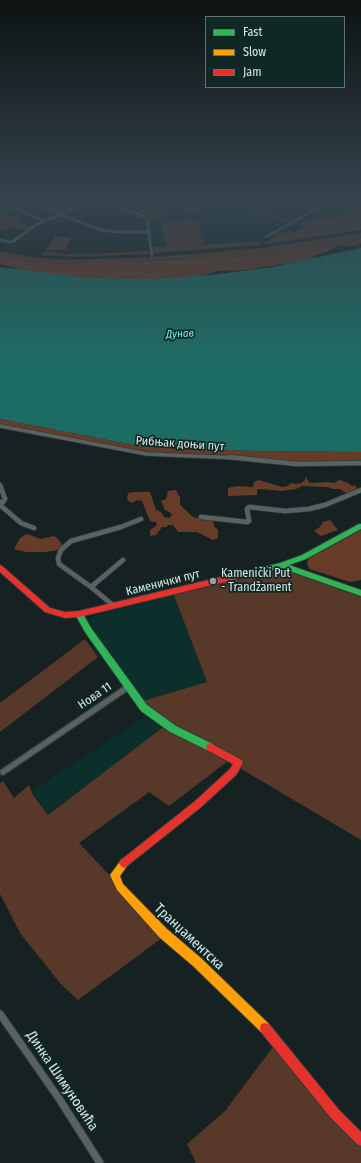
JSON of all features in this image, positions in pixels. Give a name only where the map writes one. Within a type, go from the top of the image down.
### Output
[{"type":"street","name":"Рибњак доњи пут","points":[[0,426],[147,454],[222,456],[297,464],[361,463]]},
{"type":"street","points":[[0,485],[5,499],[0,504],[21,523],[34,528]]},
{"type":"street","points":[[201,517],[247,522],[249,521],[247,509],[249,507],[285,511],[309,509],[325,505],[361,490]]},
{"type":"street","points":[[114,606],[59,564],[58,558],[61,550],[71,541],[130,524],[141,519]]},
{"type":"street","name":"Каменички пут","points":[[0,568],[48,610],[65,615],[79,614],[281,565],[304,556],[361,526]]},
{"type":"street","points":[[91,587],[123,560]]},
{"type":"street","points":[[281,565],[361,593]]},
{"type":"street","name":"Нова 11","points":[[3,772],[128,687],[88,630],[79,614]]},
{"type":"street","name":"Транџаментска","points":[[128,687],[152,717],[239,763],[233,772],[197,805],[123,864],[115,875],[120,887],[163,933],[197,962],[272,1034],[335,1114],[361,1140]]},
{"type":"street","name":"Динка Шимуновића","points":[[0,1014],[56,1094],[100,1163]]},
{"type":"shaded area","points":[[0,253],[68,260],[155,257],[199,253],[269,253],[232,257],[221,255],[201,259],[112,261],[69,264],[43,261],[39,263],[26,262],[23,259],[11,259]]},
{"type":"shaded area","points":[[42,253],[150,254],[76,257],[41,255]]},
{"type":"shaded area","points":[[322,253],[313,256],[312,259],[245,270],[218,271],[200,276],[149,279],[90,278],[23,271],[0,264],[0,254],[11,259],[23,259],[26,262],[39,263],[43,261],[69,264],[99,261],[201,259],[221,255],[232,257],[267,254]]},
{"type":"shaded area","points":[[0,419],[139,446],[252,451],[361,452],[361,462],[297,462],[220,455],[148,452],[11,427],[0,424]]},
{"type":"shaded area","points":[[305,477],[310,483],[334,483],[340,480],[356,486],[357,489],[346,493],[340,489],[302,486],[296,489],[282,491],[259,489],[257,490],[257,495],[228,496],[228,488],[238,486],[253,487],[254,482],[259,480],[282,487],[288,486],[291,483],[301,483],[305,480]]},
{"type":"shaded area","points":[[176,490],[180,498],[180,505],[193,517],[213,521],[214,526],[218,530],[218,538],[213,540],[197,532],[178,532],[173,525],[162,527],[156,535],[150,536],[150,530],[157,525],[156,522],[150,521],[142,501],[138,500],[131,503],[127,499],[128,493],[150,492],[156,510],[161,512],[164,517],[170,518],[172,514],[165,510],[161,501],[166,499],[168,491]]},
{"type":"shaded area","points":[[330,520],[338,530],[321,536],[314,531],[320,527],[323,522]]},
{"type":"shaded area","points":[[361,530],[361,580],[350,582],[309,569],[307,562],[310,557]]},
{"type":"shaded area","points":[[27,534],[41,539],[54,536],[63,546],[58,550],[45,552],[26,552],[14,549],[20,538]]},
{"type":"shaded area","points":[[282,569],[361,597],[361,840],[228,761],[169,806],[149,792],[79,843],[166,935],[78,1000],[60,983],[20,933],[0,894],[0,783],[3,781],[14,798],[29,785],[33,795],[48,815],[162,728],[167,721],[143,701],[207,682],[174,595]]},
{"type":"shaded area","points":[[174,595],[207,682],[143,701],[87,625],[90,618],[93,616]]},
{"type":"shaded area","points":[[85,639],[98,657],[0,732],[0,703]]},
{"type":"shaded area","points":[[146,716],[162,728],[48,815],[32,791]]},
{"type":"shaded area","points":[[276,1043],[361,1146],[361,1163],[196,1163],[187,1144],[225,1111]]},
{"type":"water","name":"Дунав","points":[[336,253],[361,253],[361,452],[252,451],[139,446],[0,419],[0,267],[90,278],[149,279],[211,275],[272,267]]},
{"type":"traffic: fast","points":[[250,573],[304,557],[361,526]]},
{"type":"traffic: fast","points":[[281,565],[361,593]]},
{"type":"traffic: fast","points":[[79,614],[88,630],[144,708],[173,729],[210,747]]},
{"type":"traffic: slow","points":[[124,863],[115,875],[120,887],[163,933],[197,962],[265,1028]]},
{"type":"traffic: jam","points":[[0,568],[48,610],[65,615],[79,614],[250,573]]},
{"type":"traffic: jam","points":[[124,863],[197,805],[233,772],[239,763],[210,747]]},
{"type":"traffic: jam","points":[[265,1028],[335,1114],[361,1140]]},
{"type":"place","name":"Kamenički Put - Trandžament","points":[[213,581]]}]
